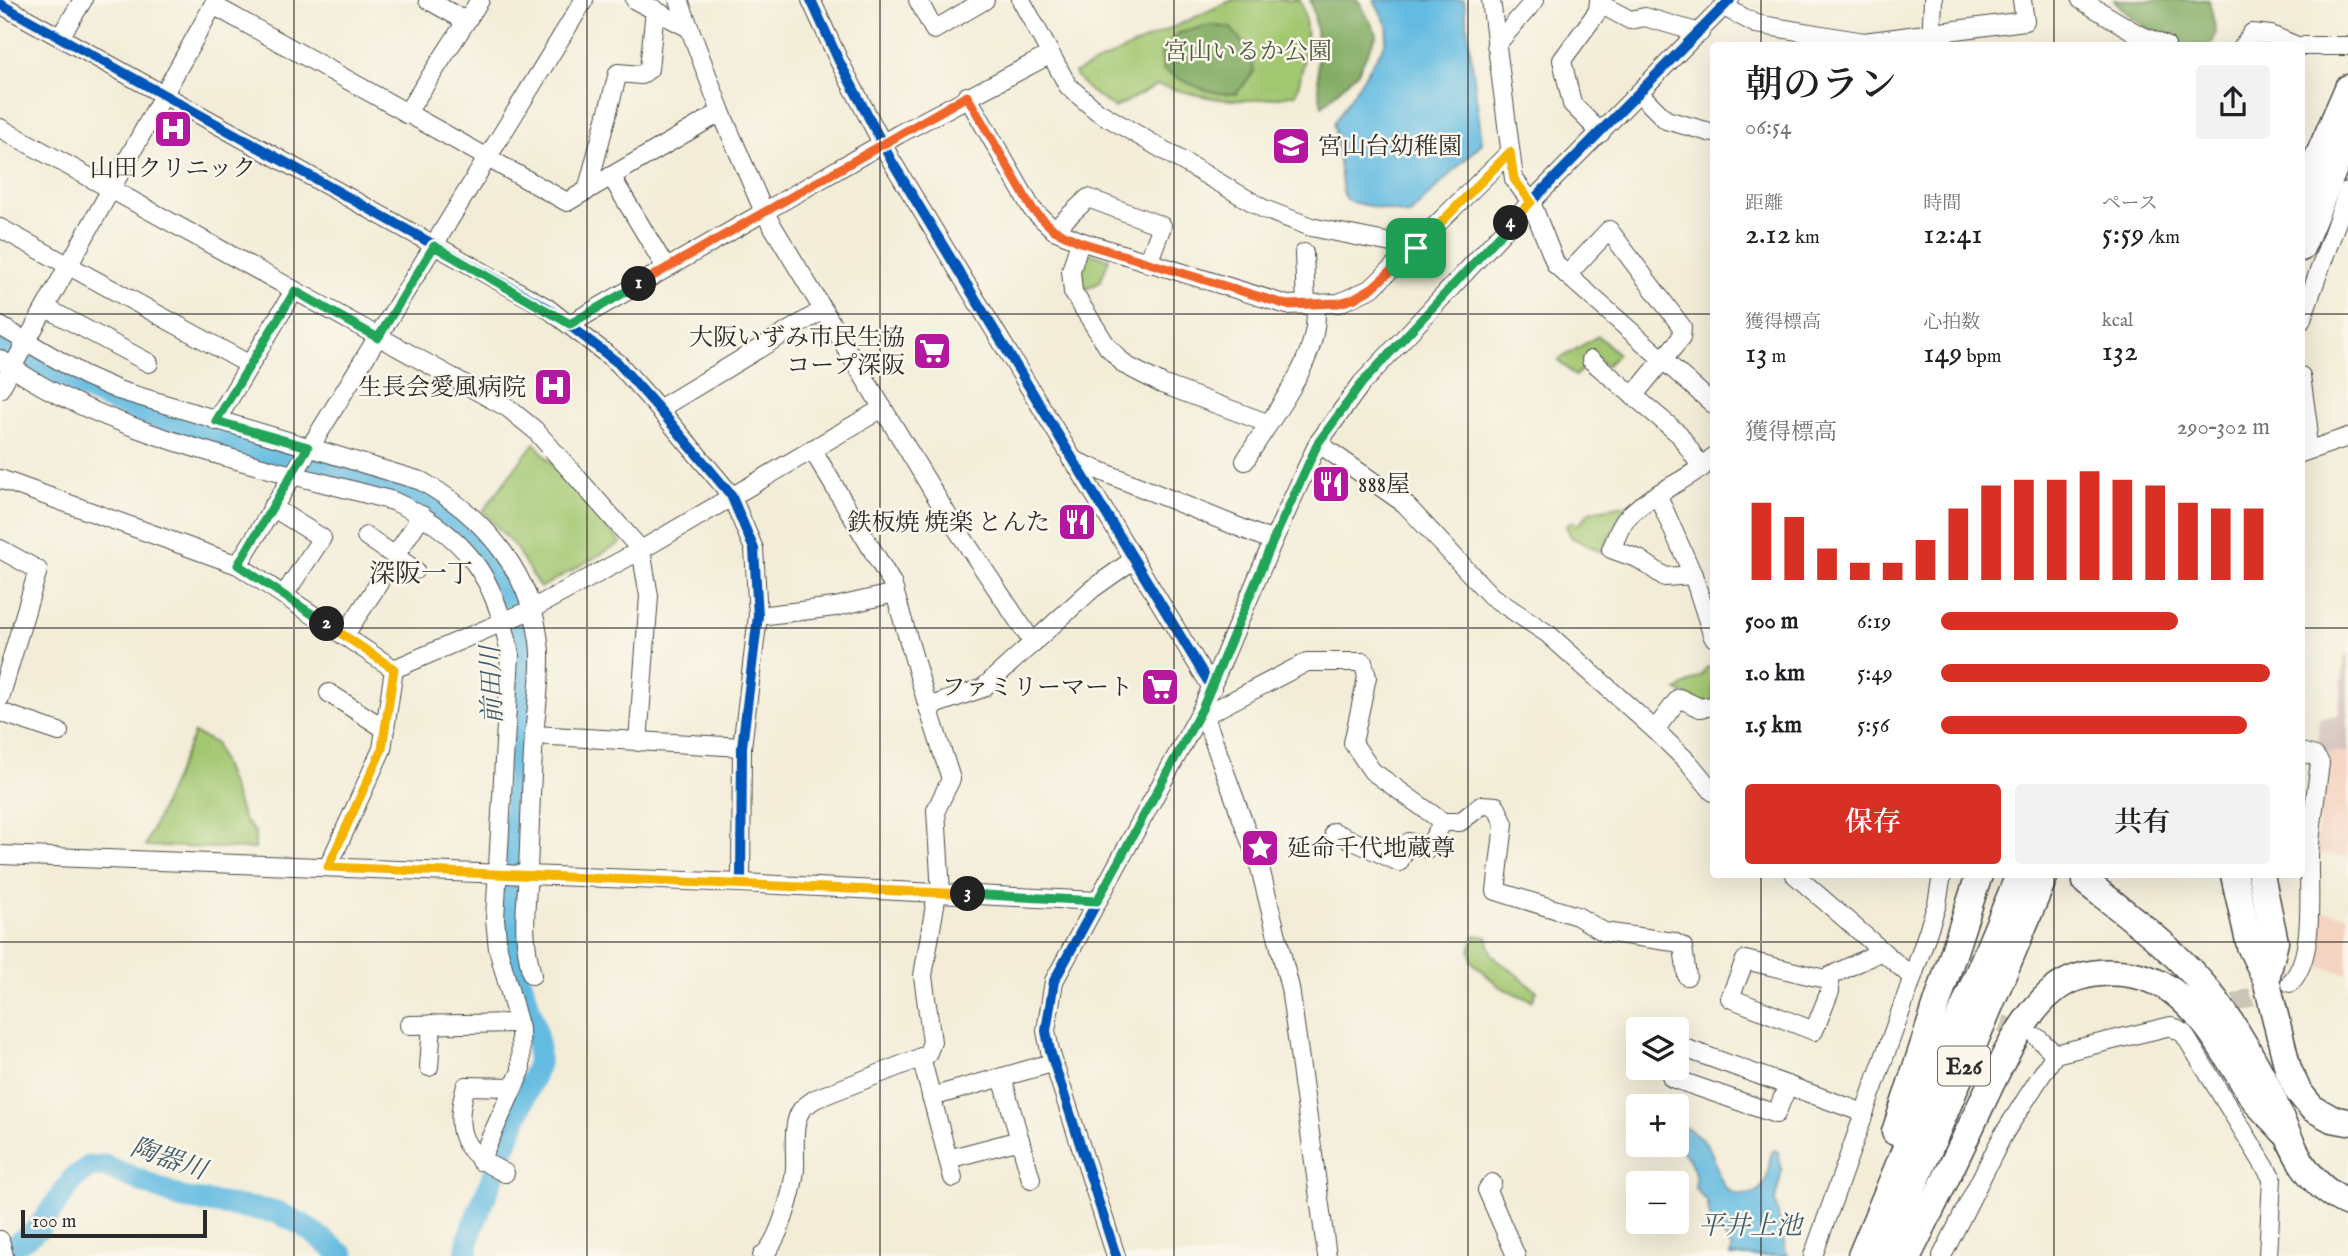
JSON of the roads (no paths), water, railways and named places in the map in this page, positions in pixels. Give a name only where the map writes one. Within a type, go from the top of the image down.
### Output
[{"type":"highway","points":[[2305,252],[2330,180],[2348,88]]},
{"type":"highway","points":[[2305,239],[2348,135]]},
{"type":"highway","points":[[2305,194],[2330,180]]},
{"type":"highway","points":[[1852,1256],[1978,878]]},
{"type":"highway","name":"E26","points":[[1861,1256],[2019,878]]},
{"type":"highway","name":"E26","points":[[1884,1256],[2044,878]]},
{"type":"highway","points":[[2235,878],[2249,946],[2278,981]]},
{"type":"highway","points":[[2262,878],[2275,942],[2288,1069],[2298,1091],[2312,1108],[2332,1119],[2348,1122]]},
{"type":"highway","points":[[2086,882],[2157,938],[2215,1000],[2241,1037],[2267,1086],[2284,1132],[2305,1169],[2322,1188],[2348,1203]]},
{"type":"highway","points":[[1908,1256],[1994,1078],[2018,1036],[2036,1008],[2053,990],[2079,977],[2108,972],[2143,977],[2170,989],[2198,1013],[2225,1048],[2253,1098],[2284,1132]]},
{"type":"street","points":[[60,37],[83,0]]},
{"type":"street","points":[[428,0],[464,20]]},
{"type":"street","points":[[406,114],[464,20],[480,0]]},
{"type":"street","points":[[238,565],[584,0]]},
{"type":"street","points":[[635,0],[689,28]]},
{"type":"street","points":[[679,0],[721,112],[764,212],[948,516],[1033,643]]},
{"type":"street","points":[[811,0],[883,143],[1071,459],[1212,688]]},
{"type":"street","points":[[918,0],[934,30],[985,0]]},
{"type":"street","points":[[1021,0],[1049,55],[1076,95],[1097,111],[1264,209],[1311,227],[1416,248]]},
{"type":"street","points":[[1491,0],[1514,179],[1531,202],[1556,265],[1710,401]]},
{"type":"street","points":[[1496,45],[1535,0]]},
{"type":"street","points":[[1931,40],[1933,0]]},
{"type":"street","points":[[1116,1256],[1052,1063],[1046,1031],[1054,981],[1204,712],[1273,541],[1318,443],[1362,383],[1531,202],[1727,4],[1756,23],[1864,42],[1931,40],[2025,21],[2022,0]]},
{"type":"street","points":[[2081,0],[2136,33],[2157,42]]},
{"type":"street","points":[[1601,133],[1572,104],[1562,60],[1600,2],[1630,20],[1644,17],[1700,33]]},
{"type":"street","points":[[0,389],[6,364],[26,343],[214,3],[406,114],[487,155],[567,202],[721,112]]},
{"type":"street","points":[[0,4],[570,324],[618,363],[732,495],[754,549],[758,616],[743,747],[741,883]]},
{"type":"street","points":[[587,191],[618,73],[641,75],[649,69],[655,9]]},
{"type":"street","points":[[2246,42],[2252,33],[2271,35],[2289,42]]},
{"type":"street","points":[[2305,46],[2348,46]]},
{"type":"street","points":[[570,324],[883,143],[967,96],[1049,55]]},
{"type":"street","points":[[1640,94],[1666,120],[1710,133]]},
{"type":"street","points":[[967,96],[1032,209],[1054,230],[1080,242],[1287,305],[1349,300],[1372,288],[1416,248],[1510,152]]},
{"type":"street","points":[[0,128],[508,408],[535,430],[641,550],[649,596],[638,742]]},
{"type":"street","points":[[611,176],[666,268]]},
{"type":"street","points":[[2305,302],[2330,180]]},
{"type":"street","points":[[1054,230],[1088,198],[1162,226],[1148,263]]},
{"type":"street","points":[[0,228],[250,365]]},
{"type":"street","points":[[1567,275],[1609,230],[1665,309],[1682,327],[1681,338],[1633,397]]},
{"type":"street","points":[[1080,242],[1071,271],[1073,292],[1107,346],[1125,365],[1162,384],[1267,423]]},
{"type":"street","points":[[1245,461],[1308,359],[1318,322],[1311,305],[1304,253]]},
{"type":"street","points":[[216,421],[295,291]]},
{"type":"street","points":[[46,308],[149,363]]},
{"type":"street","points":[[659,409],[823,310]]},
{"type":"street","points":[[0,326],[26,343],[118,390],[421,481],[453,498],[480,522],[516,572],[531,609],[540,649],[523,914],[531,975]]},
{"type":"street","points":[[1591,360],[1679,434],[1708,463],[1625,521],[1611,549],[1639,559],[1665,577],[1693,575]]},
{"type":"street","points":[[6,364],[80,405],[118,421],[393,501],[438,524],[475,560],[488,582],[505,623],[510,655],[495,919],[502,963],[518,1023],[521,1071],[480,1161]]},
{"type":"street","points":[[2305,405],[2308,426],[2305,439]]},
{"type":"street","points":[[394,669],[505,623],[641,550],[883,408]]},
{"type":"street","points":[[2305,451],[2348,437]]},
{"type":"street","points":[[1318,443],[1405,504],[1491,596],[1548,634],[1655,730],[1690,764],[1710,788]]},
{"type":"street","points":[[762,1256],[769,1251],[784,1217],[794,1173],[796,1128],[801,1110],[815,1099],[927,1055],[932,1042],[923,976],[939,893],[936,810],[951,779],[892,583],[811,449]]},
{"type":"street","points":[[1071,459],[1273,541]]},
{"type":"street","points":[[0,479],[238,565],[394,669]]},
{"type":"street","points":[[1658,496],[1693,575],[1710,628]]},
{"type":"street","points":[[272,507],[322,538],[284,595]]},
{"type":"street","points":[[395,556],[422,515]]},
{"type":"street","points":[[366,536],[415,570]]},
{"type":"street","points":[[0,549],[38,570],[6,653],[0,698]]},
{"type":"street","points":[[928,707],[983,688],[1092,589],[1133,560]]},
{"type":"street","points":[[344,636],[379,583]]},
{"type":"street","points":[[758,616],[835,607],[895,593]]},
{"type":"street","points":[[1204,712],[1307,662],[1363,662],[1367,677],[1353,743],[1372,771],[1443,822],[1460,822],[1482,805],[1496,806],[1504,824],[1496,891],[1577,916],[1604,932],[1674,942],[1683,947],[1686,954],[1687,976]]},
{"type":"street","points":[[328,867],[382,749],[394,669]]},
{"type":"street","points":[[329,693],[385,729]]},
{"type":"street","points":[[1655,730],[1679,698],[1700,708],[1710,706]]},
{"type":"street","points":[[0,712],[58,732]]},
{"type":"street","points":[[1204,712],[1260,868],[1290,988],[1327,1256]]},
{"type":"street","points":[[534,736],[743,747]]},
{"type":"street","points":[[2278,981],[2297,976],[2302,961],[2311,898],[2309,856],[2320,763],[2315,756],[2305,753]]},
{"type":"street","points":[[1334,832],[1399,862],[1409,842],[1427,849],[1443,822]]},
{"type":"street","points":[[0,855],[527,874],[1097,901]]},
{"type":"street","points":[[1798,878],[1882,951],[1915,986]]},
{"type":"street","points":[[1813,1256],[1864,1113],[1915,986],[1941,878]]},
{"type":"street","points":[[1828,977],[1830,991],[1814,1031],[1730,998],[1745,960],[1825,979],[1828,977],[1882,951]]},
{"type":"street","points":[[502,963],[527,956]]},
{"type":"street","points":[[409,1024],[518,1023]]},
{"type":"street","points":[[429,1067],[432,1024]]},
{"type":"street","points":[[1942,1256],[2003,1135],[2055,1054],[2178,1024],[2272,1178],[2268,1256]]},
{"type":"street","points":[[2038,1038],[2055,1054]]},
{"type":"street","points":[[1689,1050],[1864,1113]]},
{"type":"street","points":[[921,1057],[953,1178]]},
{"type":"street","points":[[931,1097],[1052,1063]]},
{"type":"street","points":[[1002,1077],[1031,1179]]},
{"type":"street","points":[[1678,1080],[1776,1114],[1787,1085]]},
{"type":"street","points":[[505,1173],[480,1161],[466,1145],[459,1120],[466,1086],[513,1087]]},
{"type":"street","points":[[948,1159],[1020,1140]]},
{"type":"street","points":[[1492,1184],[1487,1190],[1516,1256]]},
{"type":"water","points":[[1374,0],[1464,0],[1482,143],[1409,215],[1347,201],[1343,193],[1334,123],[1385,44],[1388,27]]},
{"type":"water","name":"平井上池","points":[[1689,1129],[1709,1148],[1727,1189],[1744,1195],[1761,1188],[1766,1181],[1770,1158],[1774,1150],[1778,1152],[1782,1170],[1775,1200],[1787,1256],[1730,1256],[1732,1250],[1723,1233],[1711,1223],[1707,1201],[1695,1189],[1692,1164],[1687,1157]]},
{"type":"waterway","name":"前田川","points":[[0,340],[45,368],[142,413],[192,431],[398,489],[424,502],[469,537],[502,582],[521,635],[524,664],[511,919],[515,960],[536,1033],[538,1064],[469,1236],[466,1256]]},
{"type":"waterway","name":"陶器川","points":[[0,1255],[37,1230],[74,1178],[89,1167],[105,1166],[182,1198],[276,1212],[303,1225],[344,1256]]},
{"type":"tunnel","points":[[2184,1021],[2276,988]]},
{"type":"tunnel","points":[[1976,1014],[2028,1034]]},
{"type":"place","name":"山田クリニック","points":[[173,129]]},
{"type":"place","name":"宮山台幼稚園","points":[[1291,146]]},
{"type":"place","name":"大阪いずみ市民生協 コープ深阪","points":[[932,351]]},
{"type":"place","name":"生長会愛風病院","points":[[553,387]]},
{"type":"place","name":"888屋","points":[[1331,484]]},
{"type":"place","name":"鉄板焼 焼楽 とんた","points":[[1077,522]]},
{"type":"place","name":"ファミリーマート","points":[[1160,687]]},
{"type":"place","name":"延命千代地蔵尊","points":[[1260,848]]},
{"type":"district","name":"深阪一丁","points":[[421,573]]},
{"type":"park label","name":"宮山いるか公園","points":[[1248,51]]}]
